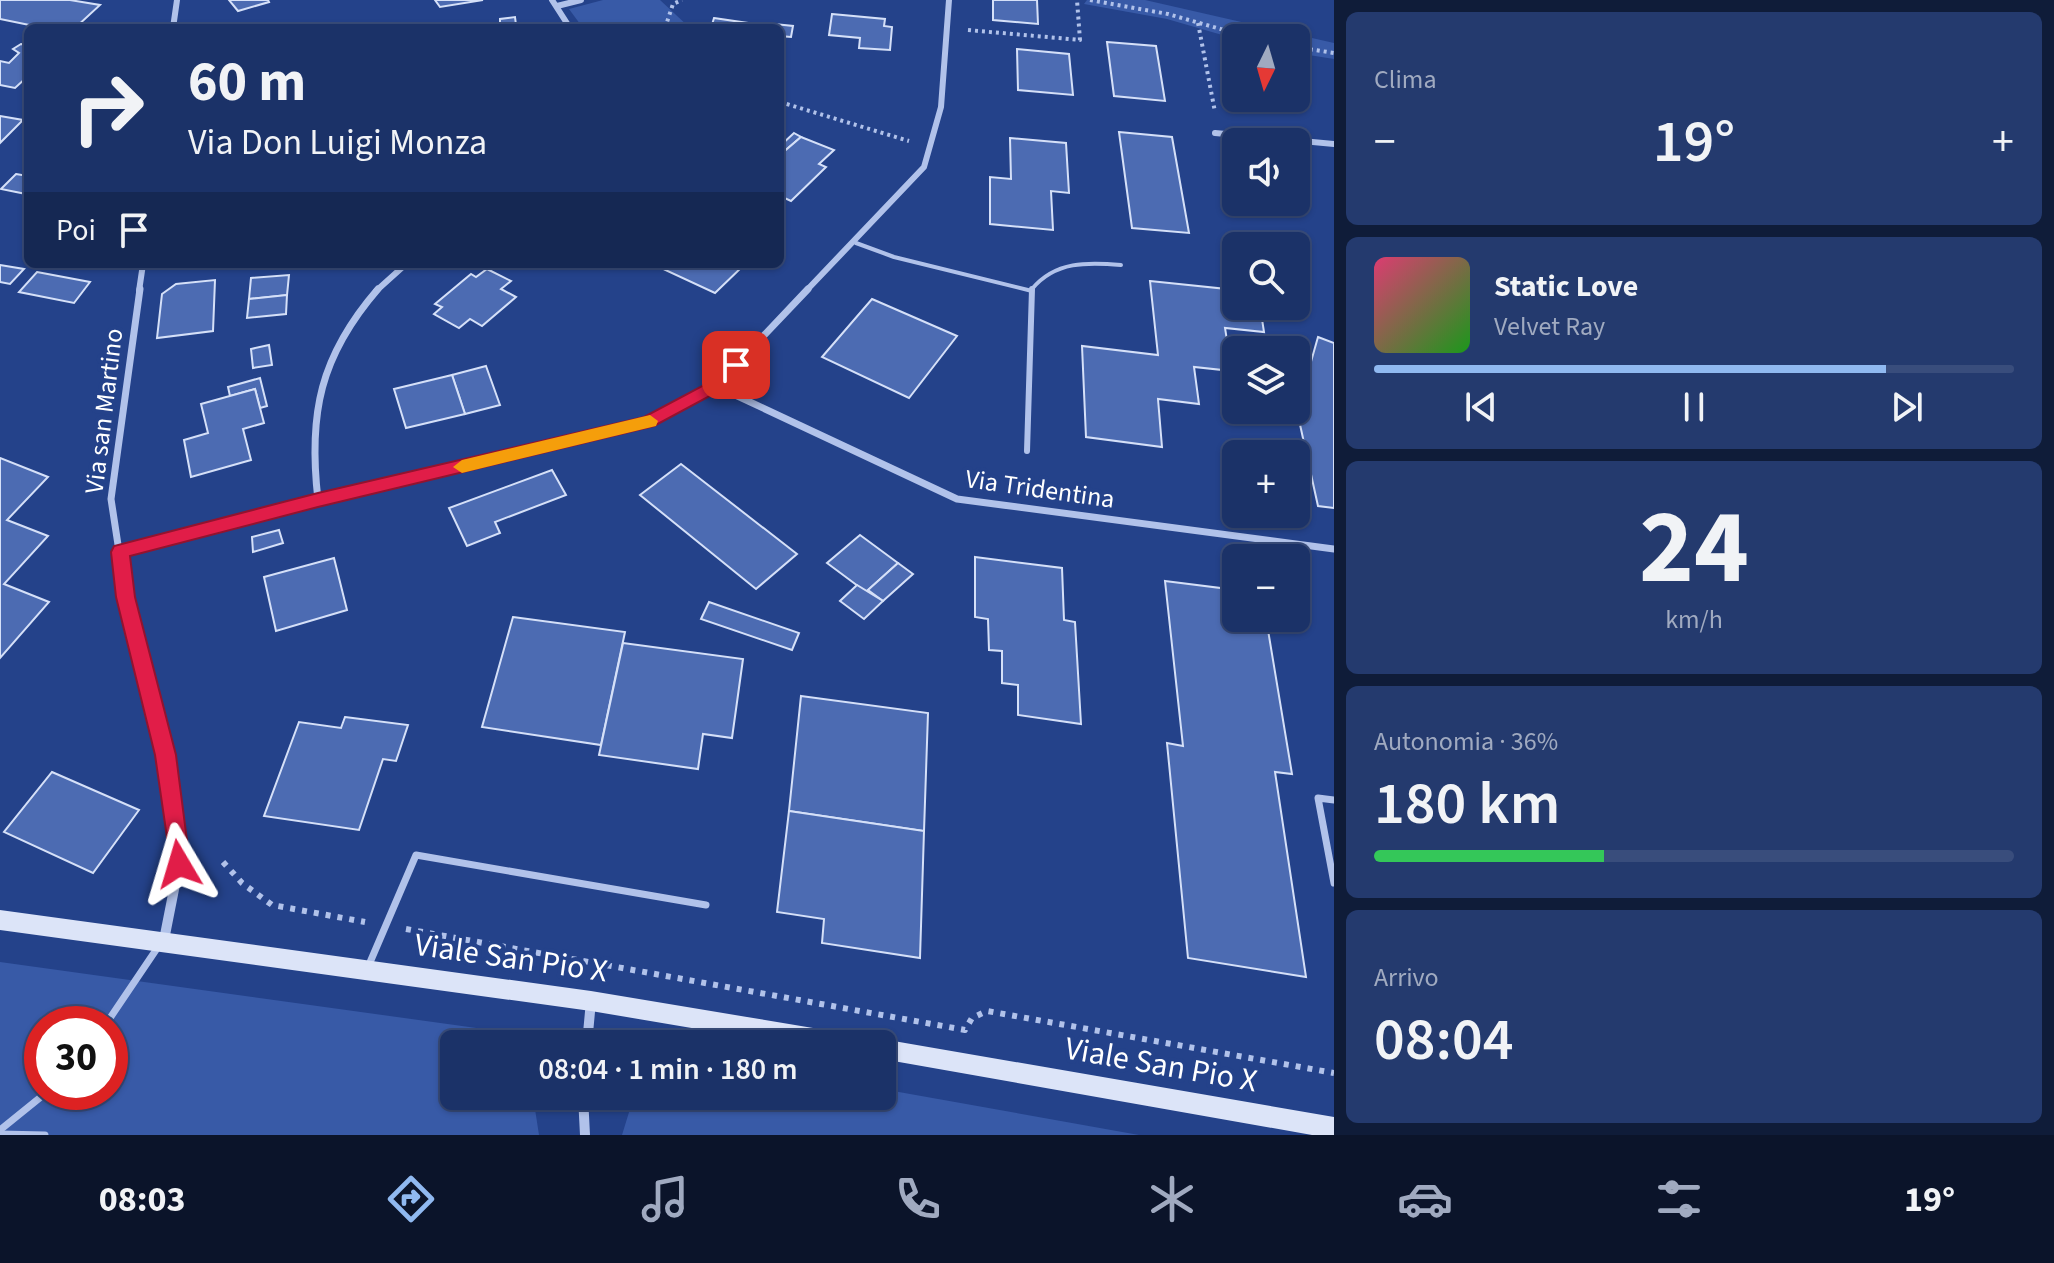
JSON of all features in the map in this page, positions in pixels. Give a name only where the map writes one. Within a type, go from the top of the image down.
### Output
[{"type":"street","points":[[174,24],[177,0]]},
{"type":"street","points":[[552,0],[568,24]]},
{"type":"street","points":[[557,6],[581,0]]},
{"type":"street","points":[[120,552],[318,500],[627,428],[671,412],[716,386],[856,243],[924,167],[933,149],[941,108],[949,0]]},
{"type":"street","points":[[1215,133],[1334,144]]},
{"type":"street","name":"Via san Martino","points":[[142,268],[111,499],[126,597],[165,755],[179,864],[164,940]]},
{"type":"street","points":[[318,500],[313,469],[313,421],[326,367],[341,333],[362,305],[402,268]]},
{"type":"street","name":"Via Tridentina","points":[[716,386],[957,499],[1334,549]]},
{"type":"street","name":"Viale San Pio X","points":[[0,920],[164,940],[591,1001],[765,1030]]},
{"type":"street","points":[[588,1030],[591,1001]]},
{"type":"street","name":"Viale San Pio X","points":[[896,1051],[1334,1128]]},
{"type":"street","points":[[584,1110],[585,1135]]},
{"type":"lane","points":[[856,243],[894,257],[1032,289]]},
{"type":"lane","points":[[1027,451],[1032,289],[1039,279],[1081,262],[1121,265]]},
{"type":"lane","points":[[1334,800],[1318,798],[1334,883]]},
{"type":"lane","points":[[367,969],[416,855],[706,905]]},
{"type":"lane","points":[[118,1006],[164,940]]},
{"type":"lane","points":[[0,1132],[26,1110]]},
{"type":"lane","points":[[0,1132],[45,1135]]},
{"type":"path","points":[[666,24],[673,4],[682,0]]},
{"type":"path","points":[[947,28],[1080,40],[1077,0]]},
{"type":"path","points":[[1090,0],[1222,30]]},
{"type":"path","points":[[1198,23],[1216,116]]},
{"type":"path","points":[[1310,49],[1334,53]]},
{"type":"path","points":[[784,103],[933,149]]},
{"type":"path","points":[[223,862],[242,883],[272,905],[965,1030],[972,1018],[987,1011],[1334,1073]]},
{"type":"shaded area","points":[[603,0],[660,0],[686,24],[580,24],[569,9]]},
{"type":"shaded area","points":[[1087,0],[1145,0],[1250,24],[1222,24],[1222,35],[1167,19],[1084,4]]},
{"type":"shaded area","points":[[1310,38],[1334,43],[1334,59],[1310,55]]},
{"type":"shaded area","points":[[0,962],[491,1030],[440,1030],[440,1110],[535,1110],[539,1135],[0,1135]]},
{"type":"shaded area","points":[[896,1092],[1139,1135],[622,1135],[630,1110],[896,1110]]},
{"type":"building","points":[[0,0],[70,0],[100,5],[79,24],[24,24],[0,19]]},
{"type":"building","points":[[229,0],[268,0],[269,2],[238,11]]},
{"type":"building","points":[[435,0],[483,0],[440,7]]},
{"type":"building","points":[[993,0],[1037,0],[1038,24],[993,20]]},
{"type":"building","points":[[832,14],[885,19],[884,26],[892,27],[890,50],[859,48],[860,38],[829,35]]},
{"type":"building","points":[[515,17],[516,24],[500,24],[500,19]]},
{"type":"building","points":[[714,18],[755,24],[712,24]]},
{"type":"building","points":[[784,25],[793,26],[791,37],[784,36]]},
{"type":"building","points":[[1107,42],[1156,46],[1165,101],[1114,96]]},
{"type":"building","points":[[24,45],[24,80],[15,88],[0,85],[0,61],[9,63],[19,53],[13,49]]},
{"type":"building","points":[[1017,49],[1069,54],[1073,95],[1018,90]]},
{"type":"building","points":[[0,116],[23,120],[0,143]]},
{"type":"building","points":[[1119,132],[1172,137],[1189,233],[1132,228]]},
{"type":"building","points":[[794,133],[801,137],[784,152],[784,142]]},
{"type":"building","points":[[801,137],[834,150],[819,164],[826,167],[791,201],[784,198],[784,152]]},
{"type":"building","points":[[1010,138],[1066,143],[1069,193],[1051,191],[1053,230],[990,224],[990,177],[1011,179]]},
{"type":"building","points":[[16,174],[24,175],[24,194],[1,189]]},
{"type":"building","points":[[0,265],[24,269],[10,284],[0,282]]},
{"type":"building","points":[[661,268],[741,268],[715,293]]},
{"type":"building","points":[[487,269],[511,281],[501,289],[516,297],[482,326],[470,319],[459,328],[434,314],[442,307],[435,304],[471,274],[476,277]]},
{"type":"building","points":[[37,272],[90,282],[74,303],[19,292]]},
{"type":"building","points":[[289,275],[287,295],[249,299],[251,278]]},
{"type":"building","points":[[215,280],[213,331],[157,338],[162,294],[176,284]]},
{"type":"building","points":[[1150,281],[1222,289],[1222,320],[1262,320],[1264,332],[1225,328],[1226,336],[1222,336],[1222,370],[1194,367],[1199,404],[1158,399],[1162,447],[1086,437],[1082,346],[1158,355]]},
{"type":"building","points":[[287,295],[286,314],[247,318],[249,299]]},
{"type":"building","points":[[872,299],[957,336],[909,398],[822,357]]},
{"type":"building","points":[[1318,337],[1334,343],[1334,508],[1318,506],[1310,470],[1310,440],[1303,440],[1300,424],[1310,424],[1310,365]]},
{"type":"building","points":[[269,345],[272,365],[253,368],[251,349]]},
{"type":"building","points":[[486,366],[500,405],[465,414],[452,375]]},
{"type":"building","points":[[452,375],[465,414],[406,428],[394,389]]},
{"type":"building","points":[[260,378],[267,406],[260,408],[255,389],[230,396],[228,387]]},
{"type":"building","points":[[255,389],[264,423],[243,429],[251,460],[191,477],[184,440],[208,433],[201,404]]},
{"type":"building","points":[[0,458],[48,477],[7,520],[48,536],[4,584],[49,602],[0,658]]},
{"type":"building","points":[[681,464],[797,554],[756,589],[640,495]]},
{"type":"building","points":[[552,470],[566,495],[495,522],[500,533],[467,546],[449,508]]},
{"type":"building","points":[[279,530],[283,543],[253,552],[252,537]]},
{"type":"building","points":[[860,535],[898,563],[866,592],[827,563]]},
{"type":"building","points":[[975,557],[1062,568],[1064,620],[1075,622],[1081,724],[1018,715],[1018,685],[1002,683],[1002,651],[989,650],[988,619],[975,617]]},
{"type":"building","points":[[334,558],[347,610],[276,631],[264,577]]},
{"type":"building","points":[[898,563],[913,574],[883,601],[868,590]]},
{"type":"building","points":[[1165,581],[1222,588],[1222,632],[1268,632],[1292,774],[1275,772],[1306,977],[1188,958],[1167,743],[1183,746]]},
{"type":"building","points":[[857,585],[883,601],[864,619],[840,601]]},
{"type":"building","points":[[709,602],[799,633],[792,650],[701,619]]},
{"type":"building","points":[[513,617],[625,632],[601,745],[482,727]]},
{"type":"building","points":[[623,643],[743,659],[732,738],[703,734],[698,769],[599,755]]},
{"type":"building","points":[[801,696],[928,713],[924,831],[789,811]]},
{"type":"building","points":[[345,717],[408,725],[396,761],[383,759],[359,830],[264,816],[299,722],[341,728]]},
{"type":"building","points":[[52,772],[139,810],[93,873],[4,832]]},
{"type":"building","points":[[789,811],[924,831],[920,958],[822,943],[824,919],[777,912]]},
{"type":"slow traffic","points":[[462,467],[650,421]]},
{"type":"route","points":[[179,864],[165,755],[126,597],[120,552],[318,500],[648,422],[716,386],[736,365]]}]
